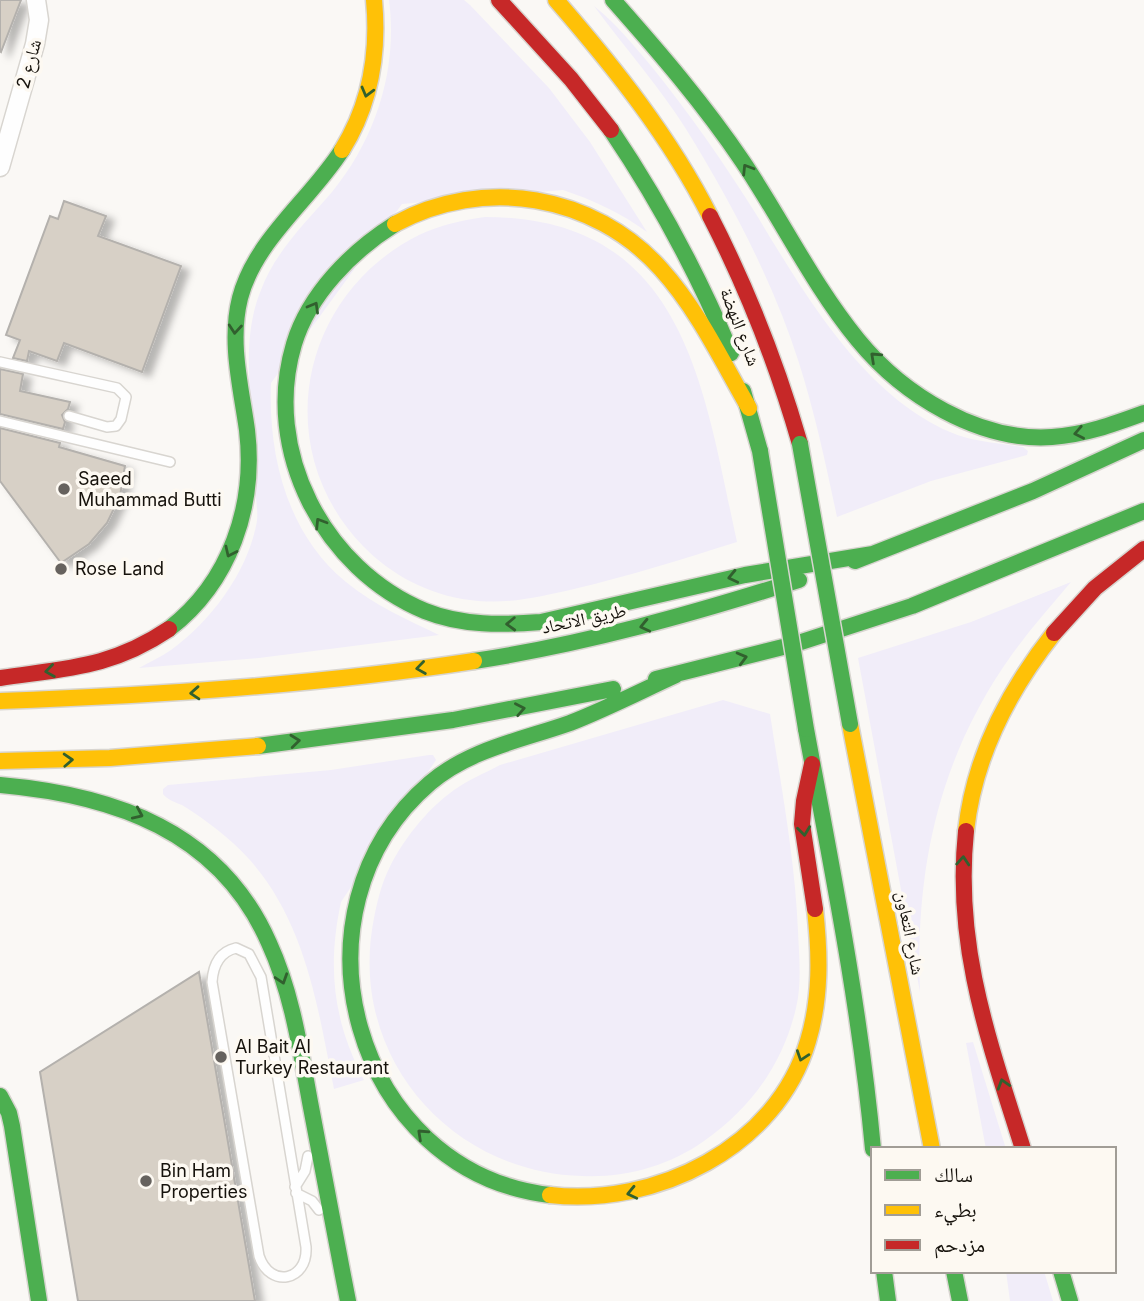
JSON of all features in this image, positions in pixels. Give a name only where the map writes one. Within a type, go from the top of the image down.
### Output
[{"type":"main road","points":[[358,0],[362,22],[375,44]]},
{"type":"main road","points":[[0,678],[92,664],[141,647],[163,634],[183,617],[217,578],[239,532],[249,481],[249,455],[234,346],[240,298],[260,252],[335,161],[348,140],[363,104],[373,69],[374,0]]},
{"type":"main road","name":"شارع النهضة","points":[[499,0],[569,75],[619,140],[683,243],[730,351],[760,451],[812,764]]},
{"type":"main road","name":"شارع النهضة","points":[[556,0],[629,87],[668,145],[708,211],[735,263],[765,335],[788,398],[800,444],[850,724]]},
{"type":"main road","points":[[613,0],[670,65],[741,160],[827,298],[860,343],[900,381],[936,407],[979,425],[1021,436],[1064,436],[1086,432],[1144,413]]},
{"type":"main road","points":[[749,408],[681,294],[645,252],[623,235],[574,209],[520,197],[492,196],[437,204],[410,216],[384,230],[340,269],[322,292],[294,345],[286,402],[290,442],[303,489],[315,516],[331,540],[351,563],[381,587],[425,611],[453,620],[492,625],[541,622],[745,575],[873,554]]},
{"type":"main road","name":"طريق الاتحاد","points":[[0,701],[256,689],[496,656],[592,638],[727,605],[873,554],[1033,491],[1144,440]]},
{"type":"main road","points":[[0,761],[157,756],[372,733],[526,708],[676,675],[795,644],[912,606],[1144,511]]},
{"type":"main road","points":[[1022,1147],[978,1003],[966,937],[963,882],[970,805],[976,773],[998,721],[1023,675],[1054,632],[1089,593],[1144,549]]},
{"type":"main road","points":[[676,675],[578,720],[502,743],[450,768],[420,792],[388,828],[362,879],[354,907],[349,964],[352,993],[365,1046],[376,1072],[396,1106],[416,1129],[463,1166],[516,1189],[563,1198],[601,1198],[630,1194],[685,1175],[758,1126],[778,1101],[800,1065],[815,1007],[818,922],[802,815],[812,764]]},
{"type":"main road","name":"شارع التعاون","points":[[850,724],[932,1147]]},
{"type":"main road","points":[[812,764],[851,968],[866,1072],[873,1147]]},
{"type":"main road","points":[[0,785],[70,792],[134,811],[193,846],[220,869],[244,898],[260,922],[292,1010],[348,1301]]},
{"type":"main road","points":[[0,1096],[12,1126],[39,1301]]},
{"type":"main road","points":[[884,1273],[888,1301]]},
{"type":"main road","points":[[954,1273],[960,1301]]},
{"type":"main road","points":[[1062,1273],[1070,1301]]},
{"type":"street","name":"شارع 2","points":[[0,167],[35,44],[39,20],[36,0]]},
{"type":"lane","points":[[0,362],[117,388],[124,393],[126,401],[116,426],[69,416]]},
{"type":"lane","points":[[0,421],[170,463]]},
{"type":"lane","points":[[309,1096],[304,1118],[308,1158],[296,1190],[306,1257],[303,1266],[296,1273],[288,1277],[278,1277],[262,1266],[259,1256],[212,982],[218,959],[230,948],[241,948],[249,954],[261,977],[296,1190],[316,1204],[327,1241],[339,1254]]},
{"type":"shaded area","points":[[389,0],[464,0],[470,5],[549,88],[590,142],[647,232],[606,208],[563,190],[402,204],[271,383],[273,438],[285,492],[309,541],[326,563],[368,598],[439,635],[259,658],[139,668],[171,650],[199,626],[235,579],[251,544],[257,517],[249,368],[256,303],[274,263],[332,192],[361,149],[372,126],[387,77],[391,26]]},
{"type":"shaded area","points":[[594,6],[625,35],[680,103],[732,176],[815,308],[863,367],[889,393],[918,415],[959,435],[1023,447],[1028,451],[1027,455],[931,481],[837,517],[805,382],[789,332],[764,272],[735,213],[676,113]]},
{"type":"shaded area","points":[[485,217],[552,225],[604,246],[644,279],[674,321],[695,371],[712,426],[737,542],[595,584],[497,602],[440,594],[398,575],[363,546],[333,507],[315,465],[308,421],[311,377],[324,334],[346,295],[378,262],[427,231],[451,223]]},
{"type":"shaded area","points":[[1071,582],[1013,653],[988,692],[950,773],[928,857],[922,901],[920,992],[858,658],[971,622]]},
{"type":"shaded area","points":[[723,700],[770,714],[787,822],[794,876],[800,980],[790,1028],[774,1066],[750,1099],[721,1128],[690,1150],[646,1169],[614,1175],[582,1176],[533,1169],[488,1153],[449,1128],[417,1096],[392,1057],[376,1014],[370,967],[374,918],[383,883],[393,861],[415,827],[444,798],[465,783],[500,765]]},
{"type":"shaded area","points":[[433,755],[436,760],[341,902],[334,949],[336,993],[345,1036],[364,1080],[334,1089],[307,968],[284,911],[268,884],[242,851],[200,817],[167,798],[163,789],[168,785],[331,770]]},
{"type":"shaded area","points":[[973,1042],[1005,1147],[986,1147],[966,1043]]},
{"type":"shaded area","points":[[1006,1273],[1045,1273],[1053,1301],[1010,1301]]},
{"type":"building","points":[[0,0],[21,0],[1,52],[0,51]]},
{"type":"building","points":[[64,201],[106,216],[98,236],[181,266],[142,372],[64,343],[57,361],[29,351],[27,361],[13,358],[20,340],[6,335],[50,216],[58,219]]},
{"type":"building","points":[[0,369],[23,374],[20,391],[70,402],[62,415],[65,422],[63,429],[0,414]]},
{"type":"building","name":"Saeed Muhammad Butti","points":[[0,428],[60,443],[59,447],[125,466],[120,496],[107,523],[89,544],[61,563],[0,481]]},
{"type":"building","name":"Bin Ham Properties","points":[[199,972],[255,1301],[78,1301],[40,1072]]},
{"type":"traffic: fast","points":[[613,0],[713,120],[757,184],[842,319],[876,360],[897,379],[944,411],[970,423],[1025,437],[1076,434],[1144,413]]},
{"type":"traffic: fast","points":[[611,130],[677,239],[731,353]]},
{"type":"traffic: fast","points":[[169,629],[208,589],[223,565],[242,514],[249,458],[237,364],[236,331],[240,298],[247,277],[270,239],[342,150]]},
{"type":"traffic: fast","points":[[395,224],[363,247],[321,291],[294,344],[286,384],[287,425],[295,464],[310,502],[331,536],[357,567],[389,592],[425,611],[468,622],[541,622],[745,575],[873,554]]},
{"type":"traffic: fast","points":[[743,391],[760,451]]},
{"type":"traffic: fast","points":[[855,561],[1033,491],[1144,440]]},
{"type":"traffic: fast","points":[[800,444],[850,724]]},
{"type":"traffic: fast","points":[[760,451],[806,729]]},
{"type":"traffic: fast","points":[[656,679],[795,644],[912,606],[1144,511]]},
{"type":"traffic: fast","points":[[474,661],[557,646],[638,627],[799,580]]},
{"type":"traffic: fast","points":[[550,1195],[482,1176],[427,1139],[386,1088],[360,1028],[351,963],[358,898],[384,836],[430,783],[446,771],[497,747],[583,718],[676,675]]},
{"type":"traffic: fast","points":[[258,746],[453,720],[613,689]]},
{"type":"traffic: fast","points":[[806,729],[853,991],[873,1147]]},
{"type":"traffic: fast","points":[[0,785],[83,798],[122,810],[159,826],[192,846],[222,872],[248,904],[269,943],[284,981],[299,1041],[348,1301]]},
{"type":"traffic: fast","points":[[0,1096],[12,1126],[39,1301]]},
{"type":"traffic: fast","points":[[884,1273],[888,1301]]},
{"type":"traffic: fast","points":[[954,1273],[960,1301]]},
{"type":"traffic: fast","points":[[1062,1273],[1070,1301]]},
{"type":"traffic: slow","points":[[342,150],[366,97],[375,39],[374,0]]},
{"type":"traffic: slow","points":[[556,0],[640,104],[677,158],[710,216]]},
{"type":"traffic: slow","points":[[395,224],[429,209],[464,200],[500,197],[536,200],[571,209],[604,224],[634,244],[661,269],[687,301],[749,408]]},
{"type":"traffic: slow","points":[[966,831],[977,777],[996,726],[1022,678],[1054,633]]},
{"type":"traffic: slow","points":[[0,701],[238,688],[356,677],[474,661]]},
{"type":"traffic: slow","points":[[850,724],[932,1147]]},
{"type":"traffic: slow","points":[[0,761],[110,758],[258,746]]},
{"type":"traffic: slow","points":[[550,1195],[590,1196],[630,1191],[670,1180],[707,1163],[740,1140],[769,1112],[792,1079],[812,1025],[818,976],[815,909]]},
{"type":"traffic: jam","points":[[499,0],[571,79],[611,130]]},
{"type":"traffic: jam","points":[[710,216],[761,328],[800,444]]},
{"type":"traffic: jam","points":[[1054,633],[1095,588],[1144,549]]},
{"type":"traffic: jam","points":[[0,678],[108,659],[128,652],[169,629]]},
{"type":"traffic: jam","points":[[812,764],[802,824],[815,909]]},
{"type":"traffic: jam","points":[[966,831],[965,914],[970,954],[987,1031],[1022,1147]]},
{"type":"place","name":"Saeed Muhammad Butti","points":[[64,489]]},
{"type":"place","name":"Rose Land","points":[[61,569]]},
{"type":"place","name":"Al Bait Al Turkey Restaurant","points":[[221,1057]]},
{"type":"place","name":"Bin Ham Properties","points":[[146,1181]]}]
